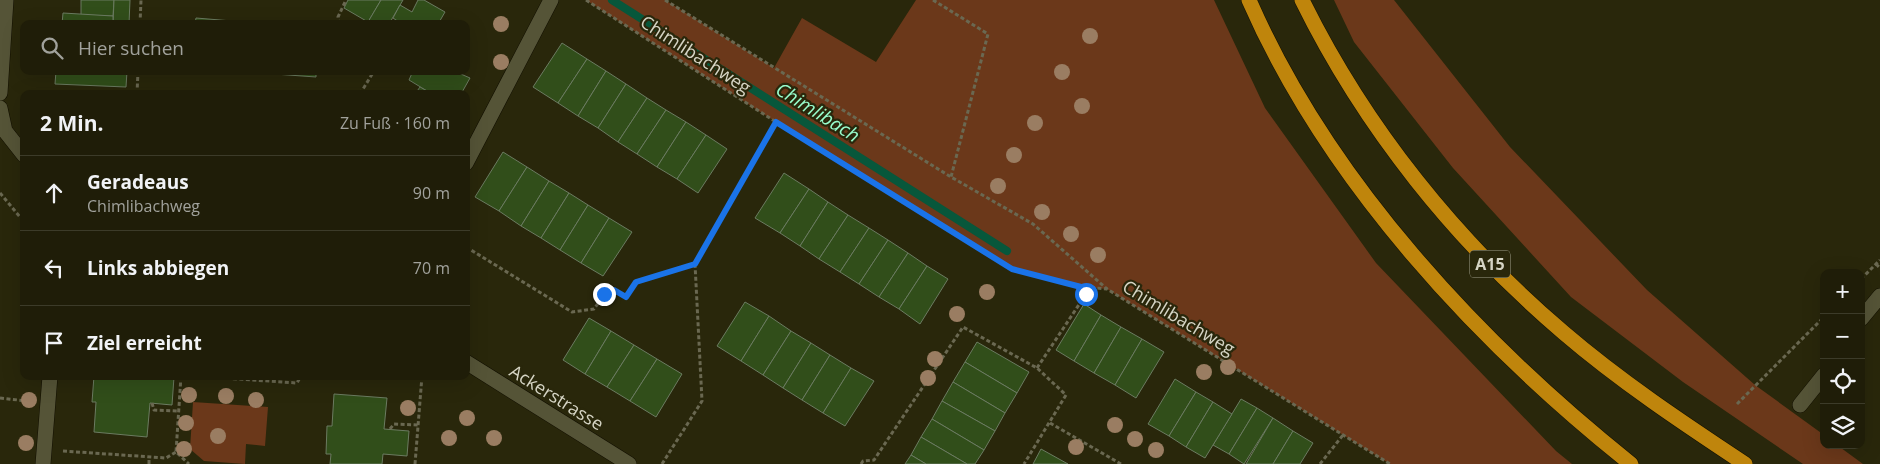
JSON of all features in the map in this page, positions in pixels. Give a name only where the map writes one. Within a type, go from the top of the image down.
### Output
[{"type":"highway","points":[[1249,0],[1282,66],[1309,114],[1378,213],[1417,259],[1507,354],[1560,404],[1631,464]]},
{"type":"highway","name":"A15","points":[[1302,0],[1340,70],[1398,158],[1465,238],[1519,292],[1566,334],[1655,402],[1745,464]]},
{"type":"street","points":[[0,93],[6,0]]},
{"type":"street","points":[[470,155],[551,0]]},
{"type":"street","points":[[0,108],[5,131],[20,149]]},
{"type":"street","points":[[1865,315],[1880,296]]},
{"type":"street","name":"Ackerstrasse","points":[[470,365],[629,464]]},
{"type":"street","points":[[44,457],[50,380]]},
{"type":"street","points":[[1800,405],[1820,380]]},
{"type":"path","points":[[140,20],[141,0]]},
{"type":"path","points":[[338,20],[346,0]]},
{"type":"path","name":"Chimlibachweg","points":[[586,0],[776,122],[1012,269],[1085,288],[1107,289],[1390,464]]},
{"type":"path","points":[[665,0],[951,177],[1033,224],[1107,289]]},
{"type":"path","points":[[933,0],[988,34],[951,177]]},
{"type":"path","points":[[137,90],[138,75]]},
{"type":"path","points":[[362,90],[372,75]]},
{"type":"path","points":[[662,464],[702,401],[695,264],[776,122]]},
{"type":"path","points":[[0,194],[20,215]]},
{"type":"path","points":[[470,249],[572,312],[594,309],[604,294],[614,290],[626,297],[636,282],[695,264]]},
{"type":"path","points":[[1865,275],[1880,260]]},
{"type":"path","points":[[1876,264],[1880,268]]},
{"type":"path","points":[[1037,368],[1086,294],[1085,288]]},
{"type":"path","points":[[1737,404],[1820,321]]},
{"type":"path","points":[[861,464],[863,461],[874,460],[963,327],[1037,368],[1066,395],[1024,464]]},
{"type":"path","points":[[176,452],[181,380]]},
{"type":"path","points":[[253,380],[297,383],[299,380]]},
{"type":"path","points":[[415,464],[422,380]]},
{"type":"path","points":[[0,398],[48,405]]},
{"type":"path","points":[[152,404],[154,410],[179,411]]},
{"type":"path","points":[[1050,422],[1121,464]]},
{"type":"path","points":[[390,429],[394,424],[418,425]]},
{"type":"path","points":[[1320,464],[1344,435]]},
{"type":"path","points":[[44,457],[166,458],[176,452]]},
{"type":"path","points":[[176,452],[189,464]]},
{"type":"path","points":[[149,457],[149,464]]},
{"type":"shaded area","points":[[586,0],[665,0],[774,68],[802,18],[876,62],[916,0],[1214,0],[1265,108],[1376,263],[1556,451],[1572,464],[1390,464],[1107,289],[1085,287],[1012,269],[776,122]]},
{"type":"shaded area","points":[[1334,0],[1394,0],[1510,147],[1647,290],[1755,385],[1820,432],[1820,449],[1842,449],[1863,464],[1803,464],[1683,382],[1571,297],[1453,168],[1354,42]]},
{"type":"shaded area","points":[[193,402],[268,407],[265,446],[246,444],[245,464],[204,461],[190,449]]},
{"type":"building","points":[[81,0],[114,0],[113,16],[81,15]]},
{"type":"building","points":[[114,0],[130,0],[129,20],[113,20]]},
{"type":"building","points":[[348,0],[381,0],[369,20],[365,20],[344,8]]},
{"type":"building","points":[[381,0],[403,0],[391,20],[369,20]]},
{"type":"building","points":[[418,0],[424,0],[445,12],[440,20],[396,20],[393,18],[400,5],[412,12]]},
{"type":"building","points":[[63,13],[113,16],[113,20],[62,20]]},
{"type":"building","points":[[196,18],[220,20],[196,20]]},
{"type":"building","points":[[562,43],[587,59],[558,103],[533,87]]},
{"type":"building","points":[[587,59],[606,71],[578,116],[558,103]]},
{"type":"building","points":[[606,71],[626,84],[598,128],[578,116]]},
{"type":"building","points":[[56,75],[127,75],[126,87],[55,84]]},
{"type":"building","points":[[288,75],[316,75],[316,77]]},
{"type":"building","points":[[411,75],[463,75],[470,78],[463,90],[425,90],[409,80]]},
{"type":"building","points":[[626,84],[647,98],[618,142],[598,128]]},
{"type":"building","points":[[647,98],[666,110],[637,154],[618,142]]},
{"type":"building","points":[[666,110],[686,122],[657,167],[637,154]]},
{"type":"building","points":[[686,122],[706,135],[677,179],[657,167]]},
{"type":"building","points":[[706,135],[727,149],[698,193],[677,179]]},
{"type":"building","points":[[503,152],[527,167],[499,211],[475,197]]},
{"type":"building","points":[[527,167],[549,181],[521,226],[499,211]]},
{"type":"building","points":[[784,173],[809,189],[780,233],[755,218]]},
{"type":"building","points":[[549,181],[569,193],[541,238],[521,226]]},
{"type":"building","points":[[809,189],[828,202],[800,246],[780,233]]},
{"type":"building","points":[[569,193],[588,205],[560,250],[541,238]]},
{"type":"building","points":[[828,202],[848,215],[819,259],[800,246]]},
{"type":"building","points":[[588,205],[609,218],[581,263],[560,250]]},
{"type":"building","points":[[848,215],[869,228],[840,272],[819,259]]},
{"type":"building","points":[[609,218],[632,232],[603,276],[581,263]]},
{"type":"building","points":[[869,228],[888,240],[859,284],[840,272]]},
{"type":"building","points":[[888,240],[908,253],[879,297],[859,284]]},
{"type":"building","points":[[908,253],[927,266],[899,309],[879,297]]},
{"type":"building","points":[[927,266],[948,279],[920,324],[899,309]]},
{"type":"building","points":[[745,302],[769,316],[741,361],[717,346]]},
{"type":"building","points":[[1084,304],[1101,315],[1074,361],[1056,350]]},
{"type":"building","points":[[1101,315],[1121,327],[1094,373],[1074,361]]},
{"type":"building","points":[[769,316],[791,331],[763,375],[741,361]]},
{"type":"building","points":[[589,318],[611,331],[585,374],[563,360]]},
{"type":"building","points":[[1121,327],[1142,339],[1115,385],[1094,373]]},
{"type":"building","points":[[611,331],[634,345],[607,387],[585,374]]},
{"type":"building","points":[[791,331],[811,343],[783,388],[763,375]]},
{"type":"building","points":[[1142,339],[1164,352],[1136,398],[1115,385]]},
{"type":"building","points":[[977,342],[1029,372],[1017,393],[965,362]]},
{"type":"building","points":[[811,343],[830,355],[802,400],[783,388]]},
{"type":"building","points":[[634,345],[657,359],[630,401],[607,387]]},
{"type":"building","points":[[830,355],[851,368],[823,413],[802,400]]},
{"type":"building","points":[[657,359],[682,374],[656,417],[630,401]]},
{"type":"building","points":[[965,362],[1017,393],[1005,413],[953,382]]},
{"type":"building","points":[[851,368],[874,381],[845,426],[823,413]]},
{"type":"building","points":[[1175,379],[1196,392],[1169,436],[1148,424]]},
{"type":"building","points":[[94,380],[174,380],[172,405],[150,403],[147,437],[94,432],[96,402],[92,402]]},
{"type":"building","points":[[953,382],[1005,413],[995,431],[942,401]]},
{"type":"building","points":[[1196,392],[1213,402],[1186,447],[1169,436]]},
{"type":"building","points":[[334,394],[387,398],[384,429],[409,431],[407,456],[383,454],[382,464],[330,464],[331,454],[326,454],[327,426],[332,426]]},
{"type":"building","points":[[1241,399],[1257,408],[1229,454],[1213,445]]},
{"type":"building","points":[[942,401],[995,431],[984,450],[932,419]]},
{"type":"building","points":[[1213,402],[1232,414],[1205,458],[1186,447]]},
{"type":"building","points":[[1257,408],[1273,418],[1244,464],[1229,454]]},
{"type":"building","points":[[1273,418],[1293,431],[1273,464],[1246,464]]},
{"type":"building","points":[[932,419],[984,450],[975,464],[967,464],[921,437]]},
{"type":"building","points":[[1293,431],[1313,443],[1300,464],[1273,464]]},
{"type":"building","points":[[921,437],[967,464],[926,464],[911,455]]},
{"type":"building","points":[[1041,449],[1068,464],[1033,464]]},
{"type":"building","points":[[911,455],[926,464],[905,464]]},
{"type":"waterway","name":"Chimlibach","points":[[612,0],[1007,251]]},
{"type":"route","points":[[604,294],[614,290],[626,297],[636,282],[695,264],[776,122],[1012,269],[1085,288],[1086,294]]}]
